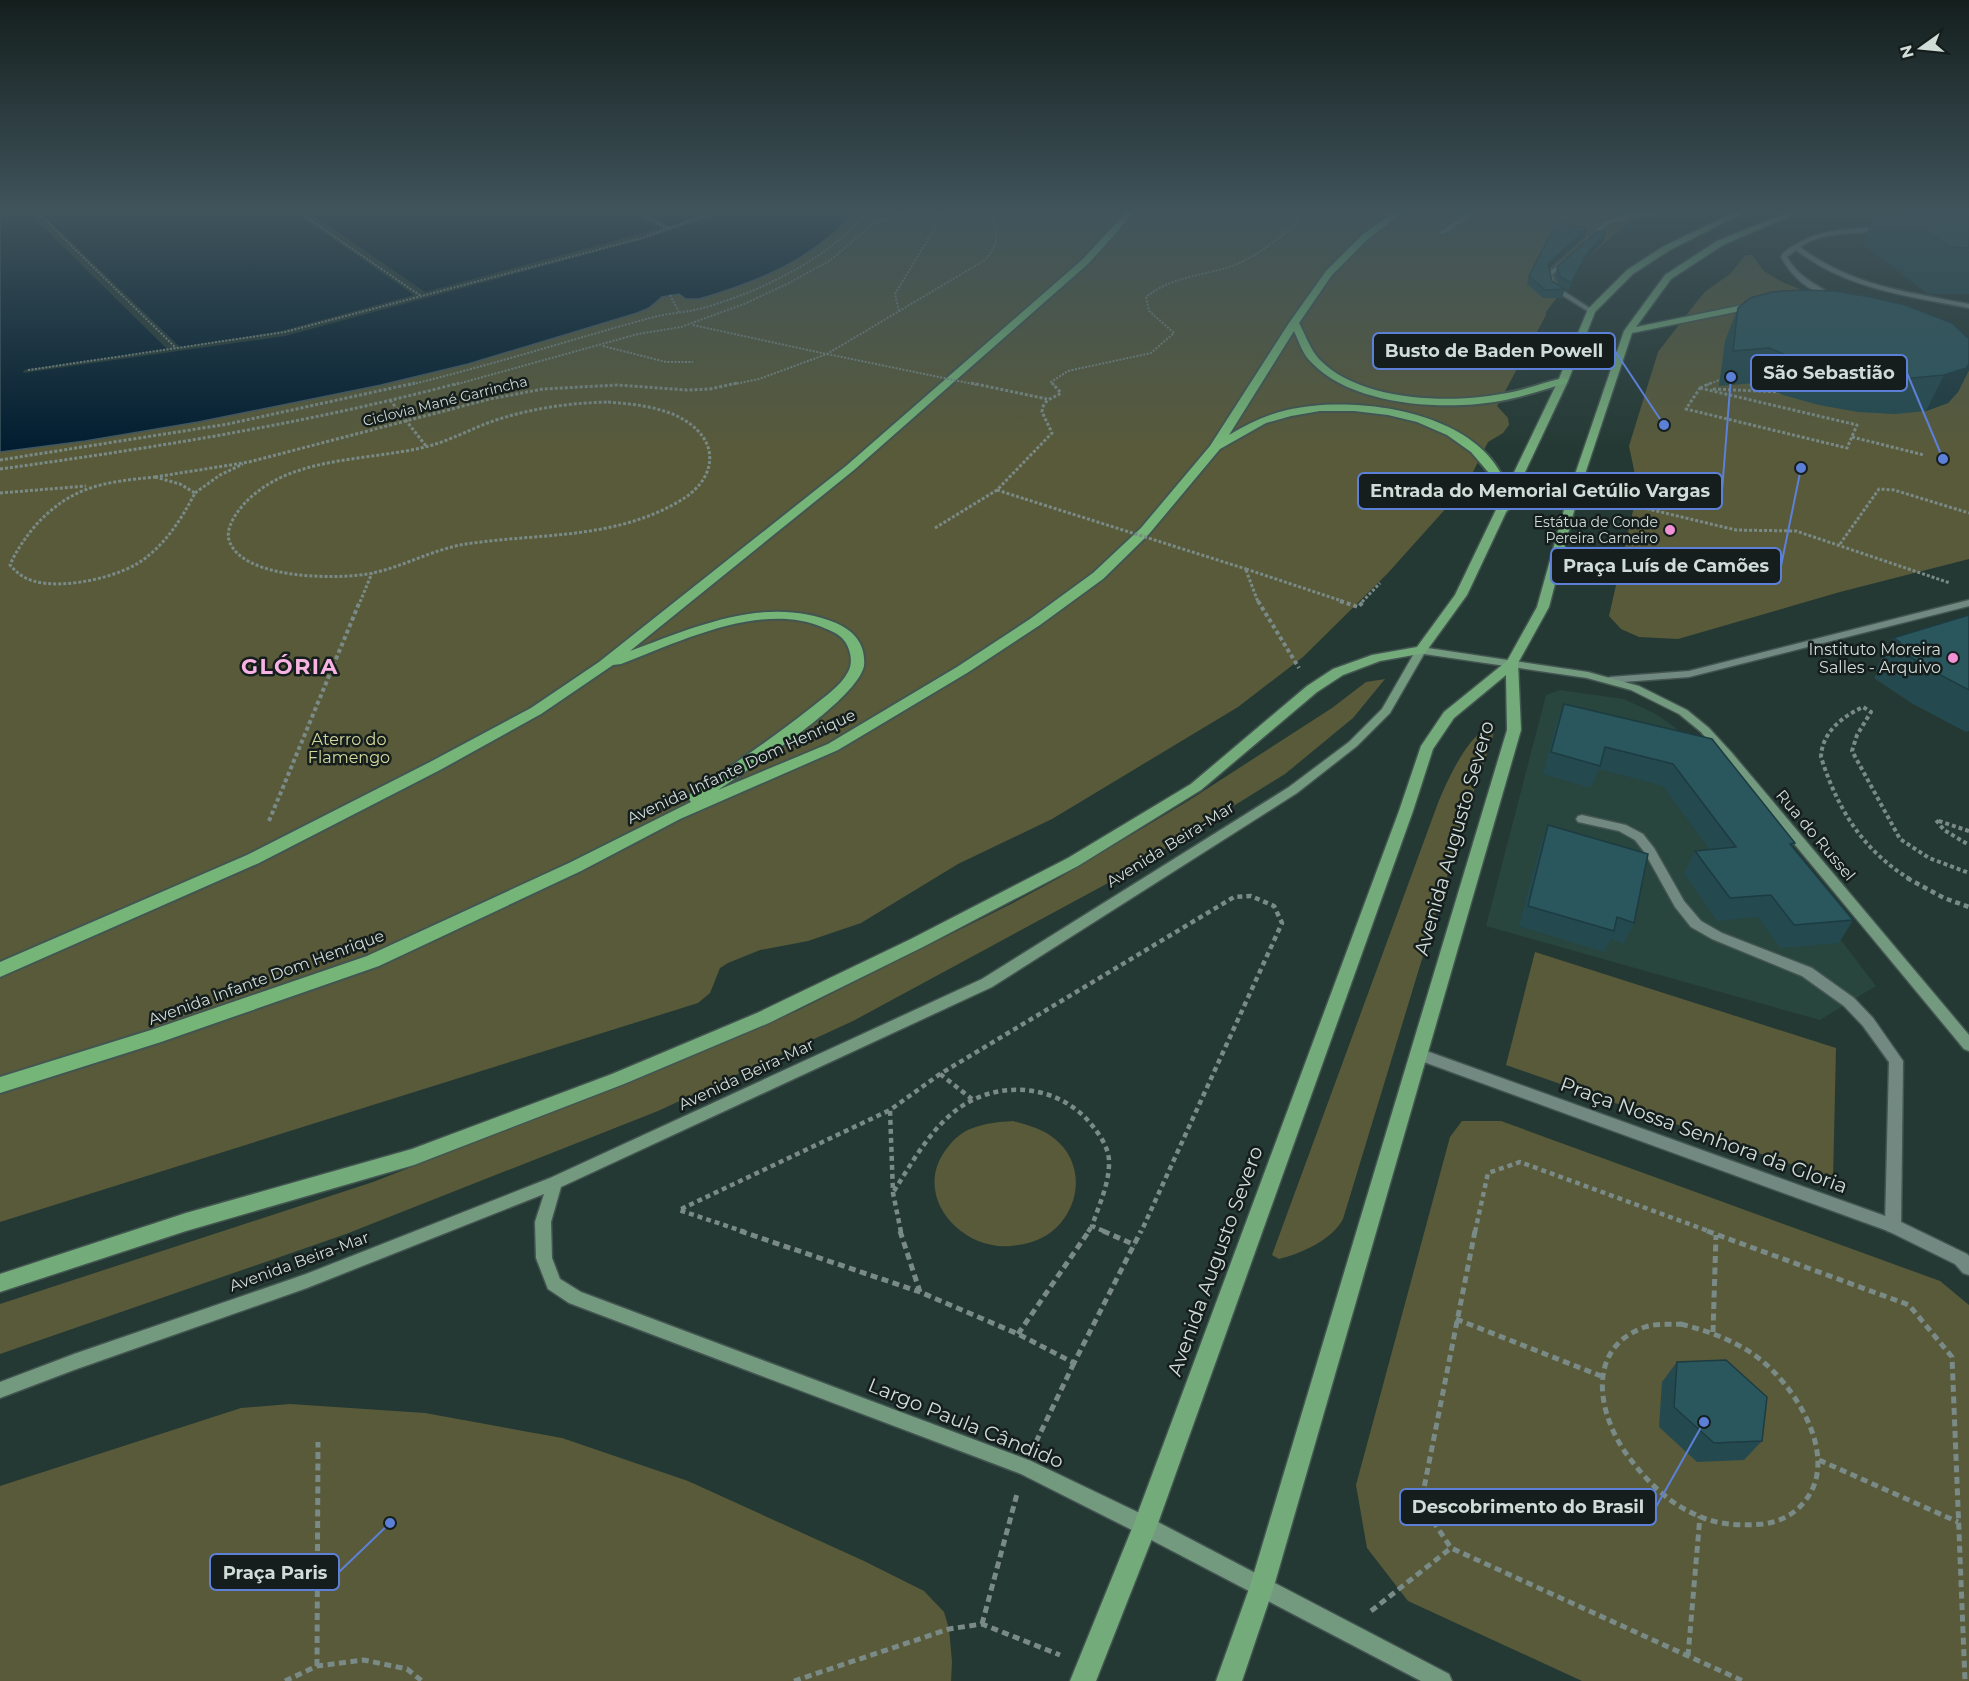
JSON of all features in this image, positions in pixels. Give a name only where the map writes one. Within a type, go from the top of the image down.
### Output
[{"type":"highway","points":[[5,966],[253,859],[435,766],[536,711],[604,665],[906,421],[1052,291]]},
{"type":"highway","name":"Avenida Infante Dom Henrique","points":[[0,1085],[154,1037],[373,961],[575,867],[674,815],[833,747],[909,703],[1035,622],[1106,569],[1145,531],[1215,448],[1316,291]]},
{"type":"highway","points":[[1294,323],[1314,360],[1332,375],[1378,393],[1408,400],[1471,402],[1494,399],[1563,381]]},
{"type":"highway","points":[[1215,448],[1263,420],[1307,410],[1357,408],[1411,416],[1454,434],[1480,455],[1494,474],[1503,508]]},
{"type":"highway","points":[[604,665],[716,626],[757,616],[780,614],[808,616],[829,623],[846,634],[855,647],[858,658],[855,672],[830,700],[674,815]]},
{"type":"main road","name":"Avenida Beira-Mar","points":[[0,1390],[307,1281],[555,1183],[987,982],[1293,790],[1353,744],[1386,711],[1421,650],[1461,595],[1563,381],[1591,311],[1611,291]]},
{"type":"main road","points":[[1512,663],[1543,607],[1574,492],[1628,331],[1657,291]]},
{"type":"main road","points":[[1811,295],[1822,293]]},
{"type":"main road","points":[[1628,331],[1766,303]]},
{"type":"main road","points":[[0,1283],[186,1222],[414,1157],[618,1079],[764,1018],[1073,862],[1196,787],[1312,689],[1338,672],[1377,658],[1421,650]]},
{"type":"main road","name":"Rua do Russel","points":[[1421,650],[1610,680],[1658,698],[1683,712],[1705,730],[1969,1044]]},
{"type":"main road","name":"Avenida Augusto Severo","points":[[1229,1681],[1262,1586],[1514,730],[1512,663]]},
{"type":"main road","name":"Avenida Augusto Severo","points":[[1085,1673],[1145,1526],[1402,822],[1426,749],[1449,716],[1512,663]]},
{"type":"main road","name":"Largo Paula Cândido","points":[[555,1183],[543,1222],[544,1258],[554,1284],[574,1298],[1025,1467],[1262,1586],[1442,1681]]},
{"type":"street","points":[[1560,291],[1591,311]]},
{"type":"street","points":[[1899,291],[1969,306]]},
{"type":"street","points":[[1822,293],[1840,299]]},
{"type":"street","name":"Rua do Russel","points":[[1610,680],[1689,675],[1969,603]]},
{"type":"street","points":[[1582,819],[1622,828],[1639,837],[1650,851],[1678,904],[1696,924],[1717,936],[1807,972],[1849,1002],[1868,1022],[1896,1061],[1893,1226]]},
{"type":"street","name":"Praça Nossa Senhora da Gloria","points":[[1418,1054],[1893,1226],[1961,1259],[1969,1268]]},
{"type":"path","points":[[119,291],[177,348]]},
{"type":"path","points":[[415,291],[422,296]]},
{"type":"path","points":[[28,370],[285,332],[439,291]]},
{"type":"path","points":[[0,460],[180,432],[372,394],[505,361],[654,316],[697,310],[745,291]]},
{"type":"path","points":[[0,469],[165,446],[390,400],[638,334],[660,334],[773,291]]},
{"type":"path","points":[[897,291],[895,294],[899,311]]},
{"type":"path","name":"Ciclovia Mané Garrincha","points":[[90,485],[249,462],[490,399],[543,389],[617,385],[687,390],[759,379],[827,354],[932,291]]},
{"type":"path","points":[[691,324],[1047,399],[1061,393],[1051,382],[1068,371],[1151,353],[1174,333],[1149,310],[1146,297],[1152,291]]},
{"type":"path","points":[[670,295],[679,312]]},
{"type":"path","points":[[600,345],[666,362],[693,362]]},
{"type":"path","points":[[1700,388],[1857,425],[1847,448],[1686,409],[1700,388],[1718,379],[1727,378]]},
{"type":"path","points":[[1700,388],[1780,392]]},
{"type":"path","points":[[935,528],[997,490],[1052,433],[1041,417],[1041,411],[1047,399]]},
{"type":"path","points":[[390,400],[426,447]]},
{"type":"path","points":[[591,403],[661,410],[686,421],[710,447],[711,465],[702,483],[685,500],[617,528],[583,535],[502,539],[447,547],[372,573],[290,574],[246,562],[233,551],[227,533],[234,513],[271,484],[323,464],[426,447],[495,421],[555,406],[591,403]]},
{"type":"path","points":[[1851,437],[1924,455]]},
{"type":"path","points":[[90,485],[70,494],[53,506],[36,525],[14,554],[10,565],[19,575],[34,582],[52,583],[93,578],[125,570],[155,550],[188,507],[195,493],[220,475],[249,462]]},
{"type":"path","points":[[155,477],[180,484],[195,493]]},
{"type":"path","points":[[1,494],[90,485]]},
{"type":"path","points":[[1839,544],[1879,489],[1894,490],[1969,513]]},
{"type":"path","points":[[997,490],[1358,607],[1380,583]]},
{"type":"path","points":[[1574,492],[1728,529],[1785,529],[1839,544],[1958,586]]},
{"type":"path","points":[[1246,569],[1258,602],[1312,689]]},
{"type":"path","points":[[253,859],[372,573]]},
{"type":"path","points":[[1969,873],[1929,858],[1900,839],[1852,752],[1857,735],[1871,712],[1863,707],[1851,712],[1825,736],[1821,757],[1850,824],[1875,854],[1914,881],[1950,901],[1969,907]]},
{"type":"path","points":[[1969,831],[1936,820],[1944,830],[1969,845]]},
{"type":"path","points":[[982,1624],[1025,1467],[1074,1363],[1135,1245],[1282,923],[1274,906],[1251,896],[1234,897],[940,1074],[890,1110],[679,1210],[920,1292],[1018,1334],[1074,1363]]},
{"type":"path","points":[[940,1074],[973,1099]]},
{"type":"path","points":[[893,1193],[924,1144],[951,1115],[973,1099],[995,1092],[1033,1090],[1049,1092],[1078,1107],[1107,1150],[1109,1167],[1092,1226],[1018,1334]]},
{"type":"path","points":[[890,1110],[893,1193],[898,1227],[920,1292]]},
{"type":"path","points":[[1743,1681],[1451,1548],[1421,1503],[1456,1319],[1488,1173],[1520,1162],[1909,1305],[1952,1357],[1965,1681]]},
{"type":"path","points":[[1092,1226],[1135,1245]]},
{"type":"path","points":[[1713,1332],[1716,1235]]},
{"type":"path","points":[[1456,1319],[1601,1376]]},
{"type":"path","points":[[1681,1324],[1713,1332],[1744,1347],[1773,1370],[1796,1398],[1812,1428],[1819,1460],[1814,1489],[1798,1512],[1771,1525],[1736,1526],[1700,1516],[1665,1496],[1635,1469],[1614,1437],[1602,1405],[1601,1376],[1611,1352],[1628,1335],[1652,1325],[1681,1324]]},
{"type":"path","points":[[317,1666],[318,1442]]},
{"type":"path","points":[[1819,1460],[1958,1522]]},
{"type":"path","points":[[1688,1656],[1700,1516]]},
{"type":"path","points":[[1346,1630],[1451,1548]]},
{"type":"path","points":[[794,1681],[950,1629],[982,1624],[1085,1673]]},
{"type":"path","points":[[285,1681],[317,1666],[364,1659],[407,1669],[422,1681]]},
{"type":"shaded area","points":[[1560,690],[1624,699],[1656,714],[1684,734],[1876,986],[1820,1020],[1486,926],[1546,695]]},
{"type":"green space","name":"Aterro do Flamengo","points":[[715,291],[1562,291],[1546,312],[1497,406],[1508,418],[1509,425],[1503,433],[1488,442],[1466,486],[1387,574],[1303,657],[1238,707],[1052,819],[958,864],[861,923],[808,941],[760,950],[728,963],[720,968],[710,993],[698,1003],[0,1222],[0,452],[85,441],[198,422],[381,385],[468,364],[637,313],[649,308],[662,297],[679,294],[686,299],[699,299]]},
{"type":"green space","points":[[1706,291],[1806,291],[1969,356],[1969,559],[1840,592],[1678,639],[1639,637],[1621,629],[1609,616],[1638,489],[1629,446],[1658,352]]},
{"type":"green space","points":[[1385,679],[1353,718],[1285,774],[1123,875],[853,1021],[658,1111],[346,1234],[0,1354],[0,1304],[373,1182],[649,1074],[795,1012],[1059,878],[1188,801],[1332,708],[1366,682]]},
{"type":"green space","points":[[1487,728],[1494,730],[1493,736],[1467,811],[1343,1219],[1332,1233],[1316,1245],[1279,1259],[1272,1255],[1438,803],[1465,751],[1479,733]]},
{"type":"green space","points":[[1535,952],[1836,1048],[1833,1179],[1506,1065]]},
{"type":"green space","points":[[1013,1121],[1045,1133],[1055,1139],[1064,1149],[1075,1171],[1075,1195],[1065,1217],[1047,1235],[1036,1241],[1017,1245],[992,1245],[974,1239],[958,1229],[946,1216],[938,1200],[934,1183],[938,1165],[948,1147],[959,1136],[969,1129],[983,1125]]},
{"type":"green space","points":[[1462,1121],[1501,1121],[1940,1281],[1969,1305],[1969,1681],[1582,1681],[1408,1601],[1367,1548],[1356,1485],[1450,1137]]},
{"type":"green space","points":[[290,1404],[425,1413],[562,1438],[688,1481],[864,1561],[924,1591],[944,1612],[949,1629],[951,1681],[0,1681],[0,1486],[241,1408]]},
{"type":"water","points":[[0,291],[722,291],[699,299],[686,299],[679,294],[662,297],[649,308],[637,313],[468,364],[381,385],[198,422],[85,441],[0,452]]},
{"type":"pier","points":[[109,291],[122,291],[180,347],[281,331],[414,295],[409,291],[450,291],[285,336],[23,373],[24,370],[167,349]]},
{"type":"building","points":[[1838,291],[1905,305],[1952,323],[1969,339],[1969,364],[1966,368],[1944,375],[1912,378],[1875,376],[1835,370],[1798,360],[1769,348],[1733,351],[1738,308],[1750,298],[1772,292]]},
{"type":"building","points":[[1969,615],[1969,690],[1893,646],[1900,642],[1893,638]]},
{"type":"building","points":[[1564,704],[1712,739],[1795,843],[1790,844],[1853,920],[1794,925],[1771,895],[1730,898],[1695,851],[1736,847],[1673,764],[1605,747],[1600,766],[1551,752]]},
{"type":"building","points":[[1548,825],[1648,854],[1634,923],[1617,917],[1614,931],[1528,906]]},
{"type":"building","points":[[1726,1360],[1767,1397],[1762,1441],[1714,1443],[1674,1407],[1677,1362]]},
{"type":"place","name":"Entrada do Memorial Getúlio Vargas","points":[[1731,377]]},
{"type":"place","name":"Busto de Baden Powell","points":[[1664,425]]},
{"type":"place","name":"São Sebastião","points":[[1943,459]]},
{"type":"place","name":"Praça Luís de Camões","points":[[1801,468]]},
{"type":"place","name":"Estátua de Conde Pereira Carneiro","points":[[1670,530]]},
{"type":"place","name":"Instituto Moreira Salles - Arquivo","points":[[1953,658]]},
{"type":"place","name":"Descobrimento do Brasil","points":[[1704,1422]]},
{"type":"place","name":"Praça Paris","points":[[390,1523]]},
{"type":"district","name":"GLÓRIA","points":[[290,666]]}]
